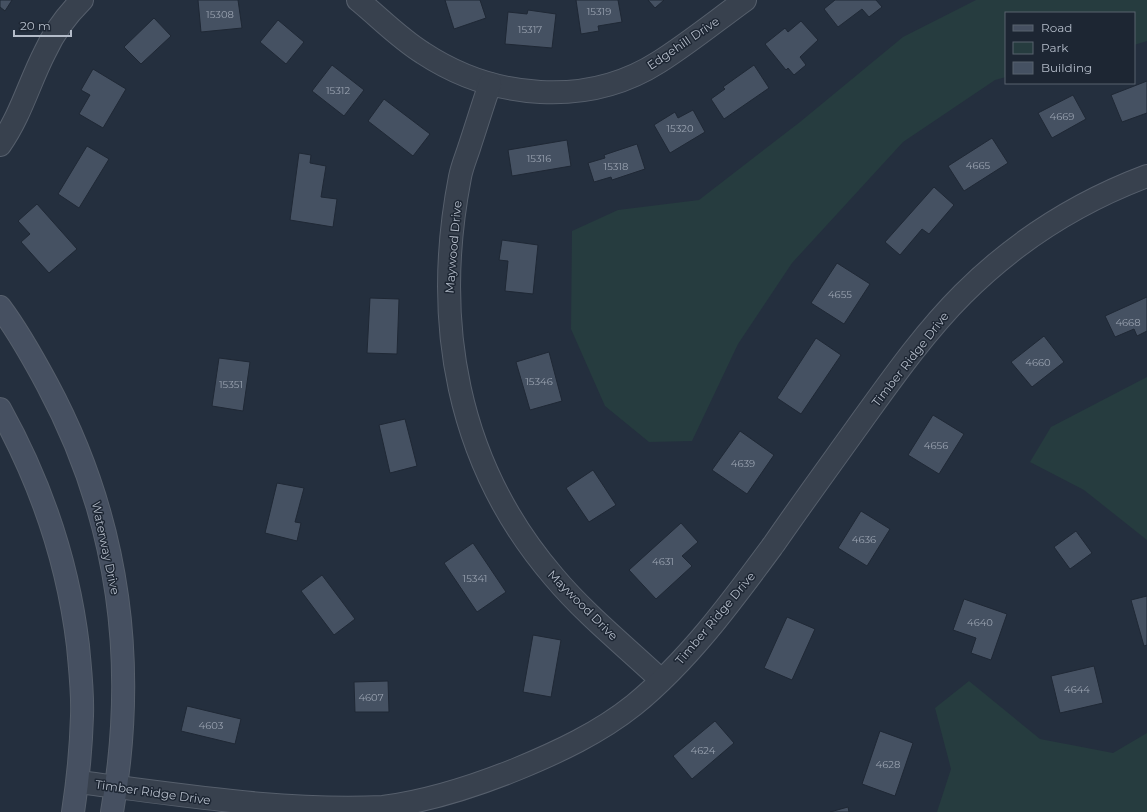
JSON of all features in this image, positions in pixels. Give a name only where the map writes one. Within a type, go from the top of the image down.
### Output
[{"type":"main road","name":"Waterway Drive","points":[[0,307],[34,360],[60,409],[82,459],[96,500],[112,563],[120,616],[124,670],[122,734],[112,812]]},
{"type":"main road","points":[[0,409],[14,433],[35,480],[50,519],[64,569],[75,620],[81,672],[82,714],[78,782],[73,812]]},
{"type":"street","points":[[0,145],[21,109],[45,52],[59,27],[82,0]]},
{"type":"street","name":"Edgehill Drive","points":[[366,3],[395,33],[424,54],[456,71],[490,84],[528,92],[552,93],[583,91],[608,85],[631,77],[658,63],[745,0]]},
{"type":"street","name":"Maywood Drive","points":[[490,84],[460,175],[452,222],[448,277],[449,323],[455,367],[466,414],[481,457],[491,480],[509,514],[528,544],[554,577],[576,601],[661,680]]},
{"type":"street","name":"Timber Ridge Drive","points":[[78,782],[253,806],[308,810],[353,810],[386,807],[438,796],[489,780],[555,754],[611,722],[634,705],[695,645],[737,595],[894,376],[936,324],[965,293],[1005,257],[1047,226],[1080,206],[1147,176]]},
{"type":"green space","points":[[976,0],[1147,0],[1147,41],[1135,45],[1135,12],[1005,12],[1005,77],[995,80],[903,142],[792,263],[738,344],[692,441],[649,442],[605,406],[571,329],[572,231],[618,210],[699,200],[800,122],[903,37]]},
{"type":"green space","points":[[1147,377],[1147,540],[1084,490],[1030,462],[1051,427]]},
{"type":"green space","points":[[969,681],[1040,739],[1113,753],[1147,733],[1147,812],[937,812],[951,769],[935,708]]},
{"type":"building","points":[[0,0],[12,0],[5,11],[0,7]]},
{"type":"building","points":[[198,0],[238,0],[242,28],[201,32]]},
{"type":"building","points":[[445,0],[480,0],[486,18],[454,29]]},
{"type":"building","points":[[576,0],[618,0],[622,22],[598,26],[599,31],[581,34]]},
{"type":"building","points":[[648,0],[664,0],[655,8]]},
{"type":"building","points":[[835,0],[876,0],[882,7],[869,17],[862,9],[838,27],[824,9]]},
{"type":"building","points":[[528,10],[556,14],[552,48],[505,44],[508,12],[527,14]]},
{"type":"building","points":[[154,18],[171,36],[141,64],[124,47]]},
{"type":"building","points":[[278,20],[304,42],[286,64],[260,42]]},
{"type":"building","points":[[801,21],[818,40],[800,57],[806,65],[794,75],[788,68],[786,70],[765,44],[785,28],[788,32]]},
{"type":"building","points":[[332,65],[364,90],[344,116],[312,91]]},
{"type":"building","points":[[754,65],[769,88],[724,119],[711,99],[725,89],[723,87]]},
{"type":"building","points":[[93,69],[126,89],[103,128],[79,114],[90,95],[81,90]]},
{"type":"building","points":[[1147,81],[1147,113],[1122,122],[1111,95]]},
{"type":"building","points":[[1073,95],[1086,119],[1052,138],[1038,113]]},
{"type":"building","points":[[384,99],[430,134],[413,156],[368,121]]},
{"type":"building","points":[[693,110],[705,132],[670,153],[654,125],[675,112],[678,118]]},
{"type":"building","points":[[992,138],[1008,163],[964,191],[948,166]]},
{"type":"building","points":[[567,140],[571,166],[512,176],[508,150]]},
{"type":"building","points":[[637,144],[645,169],[612,180],[611,177],[594,182],[588,163],[605,158],[604,155]]},
{"type":"building","points":[[87,146],[109,159],[79,208],[58,194]]},
{"type":"building","points":[[299,153],[311,155],[310,163],[326,166],[321,197],[337,199],[333,227],[290,220]]},
{"type":"building","points":[[934,187],[954,205],[929,234],[922,229],[900,255],[885,242]]},
{"type":"building","points":[[37,204],[77,249],[49,273],[21,242],[30,234],[18,221]]},
{"type":"building","points":[[502,240],[538,245],[533,294],[505,291],[508,261],[499,260]]},
{"type":"building","points":[[837,263],[870,284],[844,324],[811,303]]},
{"type":"building","points":[[1147,297],[1147,331],[1137,336],[1134,329],[1115,337],[1105,316]]},
{"type":"building","points":[[370,298],[399,299],[397,354],[367,353]]},
{"type":"building","points":[[1044,336],[1064,362],[1032,387],[1011,362]]},
{"type":"building","points":[[816,338],[841,355],[801,414],[777,398]]},
{"type":"building","points":[[549,352],[562,401],[530,410],[516,362]]},
{"type":"building","points":[[219,358],[250,362],[243,411],[212,406]]},
{"type":"building","points":[[933,415],[964,434],[939,474],[908,455]]},
{"type":"building","points":[[405,419],[417,466],[390,473],[379,425]]},
{"type":"building","points":[[740,431],[774,455],[747,494],[712,470]]},
{"type":"building","points":[[593,470],[616,505],[589,522],[566,488]]},
{"type":"building","points":[[277,483],[304,488],[295,522],[301,523],[297,541],[265,533]]},
{"type":"building","points":[[861,511],[890,529],[867,566],[838,548]]},
{"type":"building","points":[[681,523],[698,542],[682,556],[692,566],[656,599],[629,570]]},
{"type":"building","points":[[1076,531],[1092,553],[1070,569],[1054,547]]},
{"type":"building","points":[[473,543],[506,592],[477,612],[444,563]]},
{"type":"building","points":[[322,575],[355,619],[334,635],[301,591]]},
{"type":"building","points":[[1147,596],[1147,645],[1144,646],[1131,600]]},
{"type":"building","points":[[964,599],[1007,614],[991,660],[971,653],[976,638],[953,630]]},
{"type":"building","points":[[787,617],[815,629],[792,680],[764,668]]},
{"type":"building","points":[[533,635],[561,640],[551,697],[523,692]]},
{"type":"building","points":[[1094,666],[1103,703],[1060,713],[1051,676]]},
{"type":"building","points":[[388,681],[389,712],[355,712],[354,682]]},
{"type":"building","points":[[187,706],[241,719],[235,744],[181,731]]},
{"type":"building","points":[[715,721],[734,743],[692,779],[673,756]]},
{"type":"building","points":[[880,731],[913,743],[895,796],[862,784]]},
{"type":"building","points":[[848,807],[849,812],[830,812]]}]
